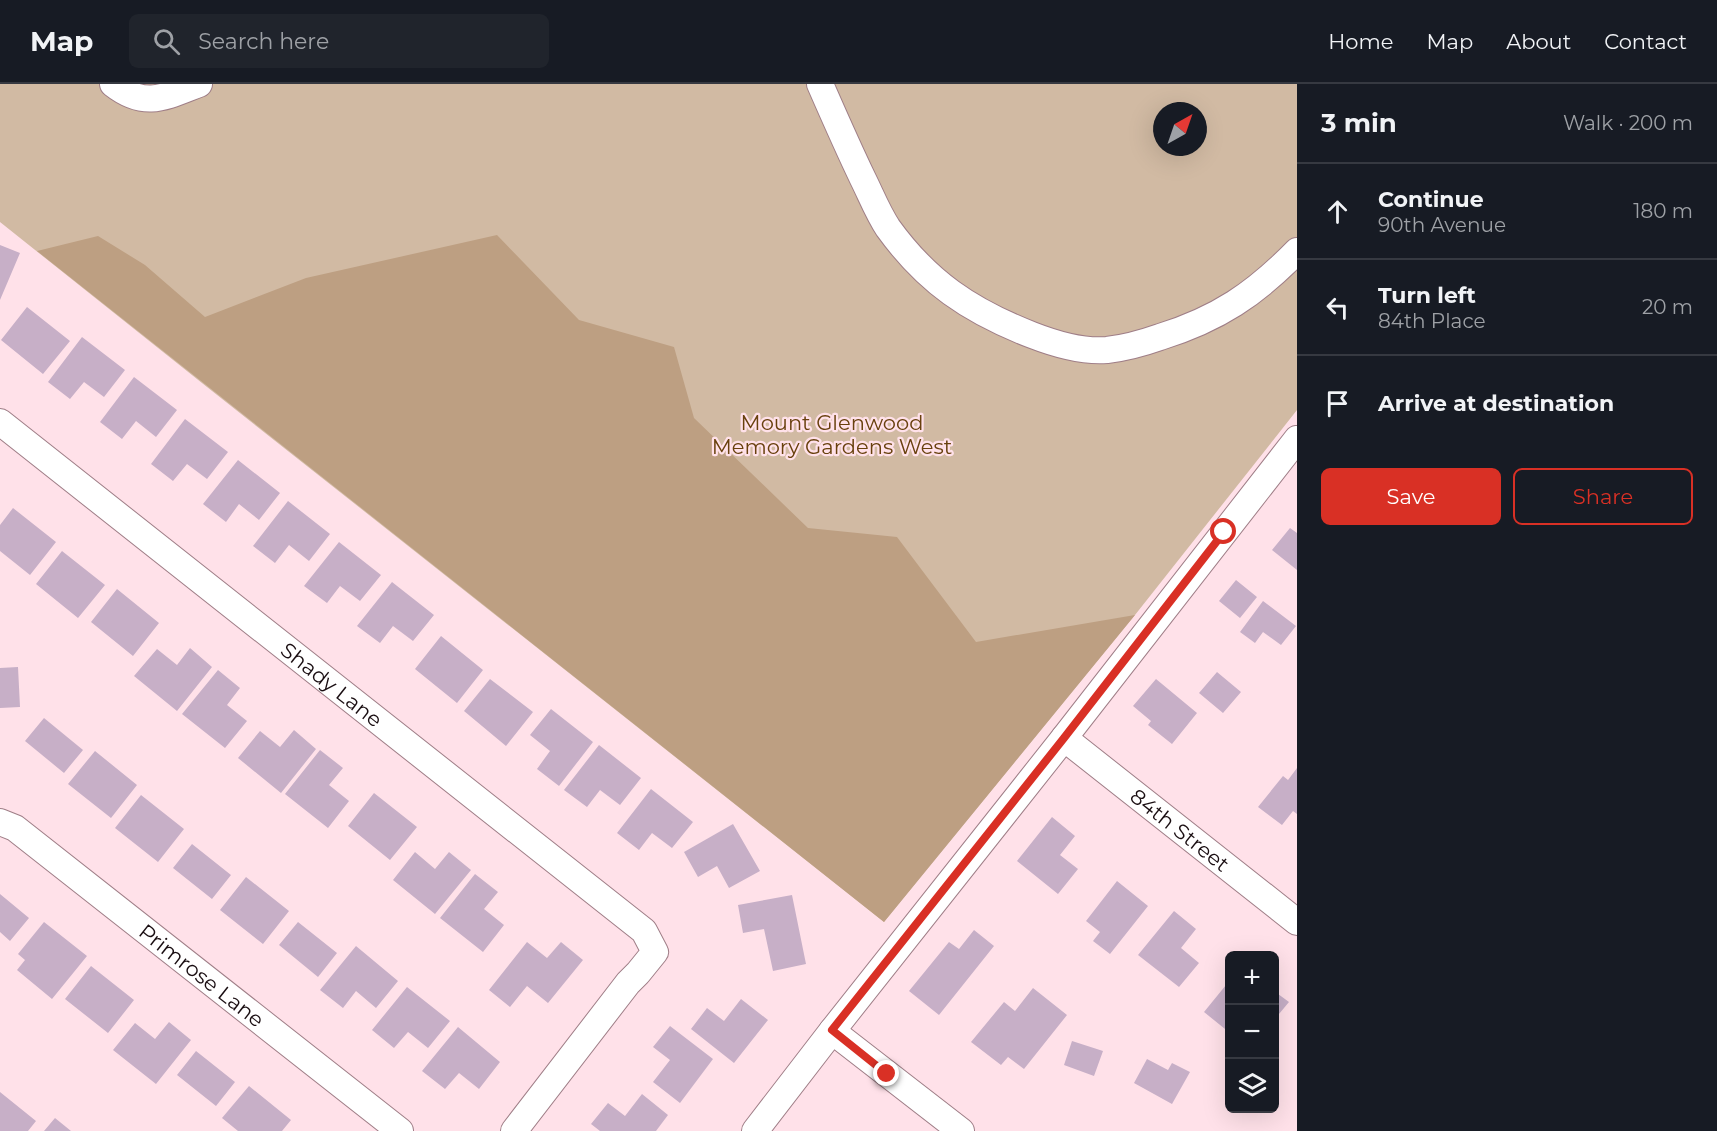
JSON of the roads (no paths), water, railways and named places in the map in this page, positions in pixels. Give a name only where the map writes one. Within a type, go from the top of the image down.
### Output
[{"type":"street","points":[[113,84],[124,93],[138,98],[155,99],[199,84]]},
{"type":"street","points":[[820,84],[886,225],[919,265],[945,289],[969,306],[1003,324],[1050,342],[1078,348],[1106,350],[1135,345],[1182,330],[1216,316],[1245,298],[1274,276],[1297,251]]},
{"type":"street","name":"Shady Lane","points":[[0,422],[644,931],[655,952],[628,983],[514,1131]]},
{"type":"street","points":[[754,1131],[1064,738],[1292,455]]},
{"type":"street","name":"84th Street","points":[[1064,738],[1297,922]]},
{"type":"street","name":"Primrose Lane","points":[[0,822],[15,828],[400,1131]]},
{"type":"street","points":[[832,1030],[961,1131]]},
{"type":"park label","name":"Mount Glenwood Memory Gardens West","points":[[832,434]]}]
